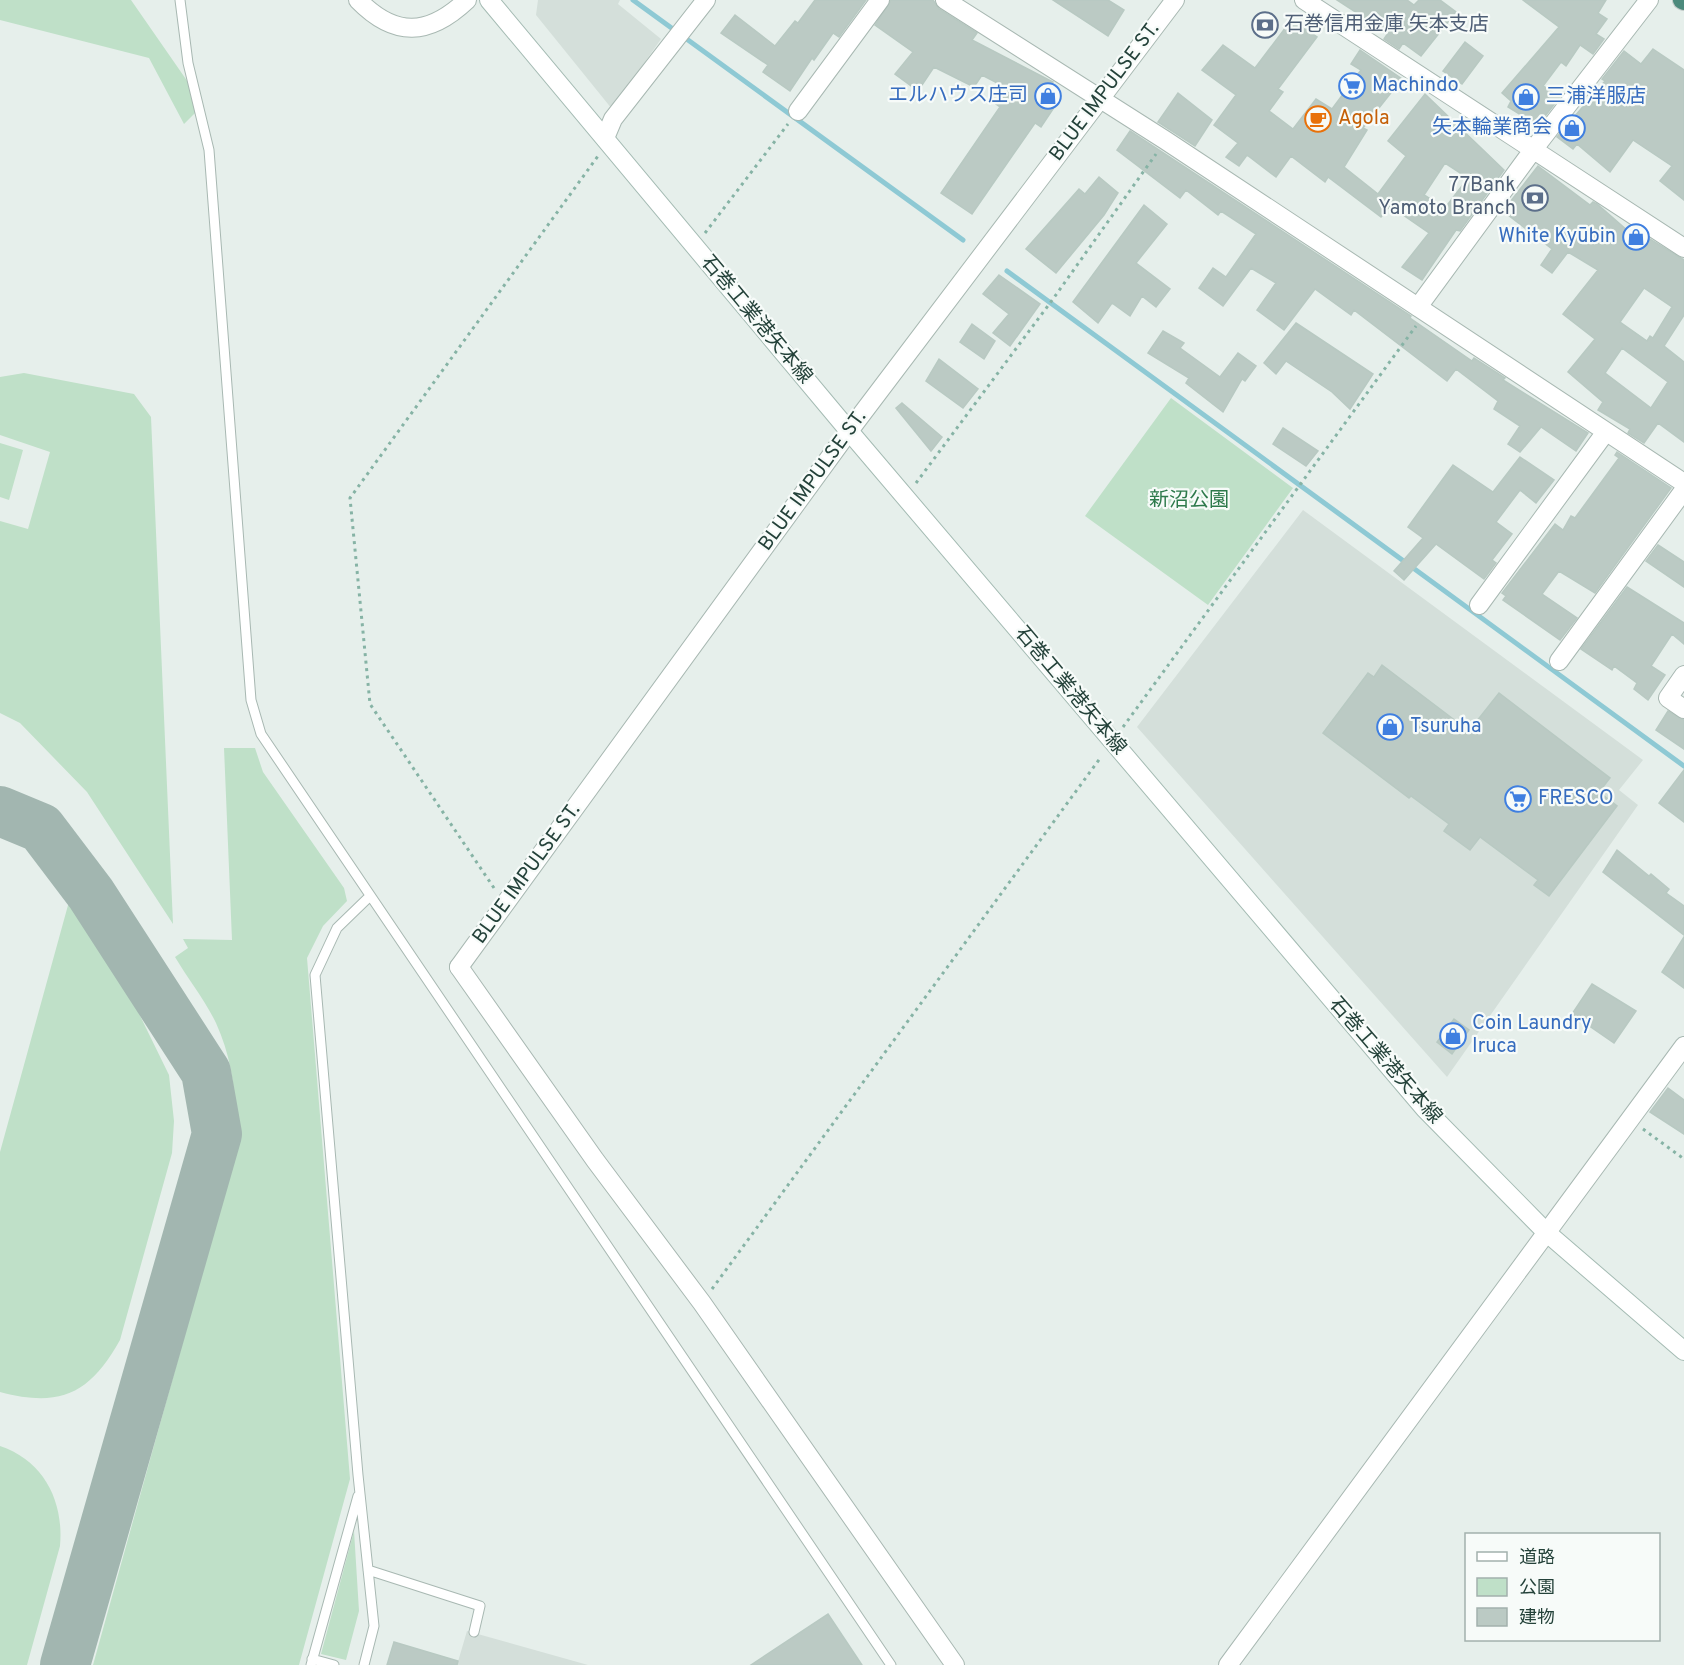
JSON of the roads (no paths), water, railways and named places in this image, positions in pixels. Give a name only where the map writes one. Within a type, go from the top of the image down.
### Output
[{"type":"street","points":[[358,0],[393,27],[412,29],[432,24],[454,12],[466,0]]},
{"type":"street","name":"石巻工業港矢本線","points":[[489,0],[849,431],[1425,1109],[1546,1232],[1684,1351]]},
{"type":"street","points":[[605,138],[613,119],[706,0]]},
{"type":"street","points":[[793,117],[879,0]]},
{"type":"street","points":[[945,0],[1166,140],[1605,433],[1684,483]]},
{"type":"street","name":"BLUE IMPULSE ST.","points":[[955,1665],[702,1303],[595,1160],[459,968],[849,431],[1175,0]]},
{"type":"street","points":[[1304,0],[1684,248]]},
{"type":"street","points":[[1422,309],[1533,150],[1649,0]]},
{"type":"street","points":[[1479,605],[1605,433]]},
{"type":"street","points":[[1559,661],[1684,490]]},
{"type":"street","points":[[1684,675],[1668,698],[1684,708]]},
{"type":"street","points":[[1228,1665],[1684,1046]]},
{"type":"lane","points":[[180,0],[188,63],[209,150],[251,700],[261,734],[369,897],[891,1665]]},
{"type":"lane","points":[[364,1665],[374,1626],[315,975],[337,928],[369,897]]},
{"type":"lane","points":[[334,1665],[311,1662],[360,1491]]},
{"type":"lane","points":[[368,1570],[480,1606],[474,1632]]},
{"type":"waterway","points":[[633,0],[963,240]]},
{"type":"waterway","points":[[1007,271],[1684,766]]},
{"type":"place","name":"石巻信用金庫 矢本支店","points":[[1265,25]]},
{"type":"place","name":"Machindo","points":[[1352,86]]},
{"type":"place","name":"エルハウス庄司","points":[[1048,96]]},
{"type":"place","name":"三浦洋服店","points":[[1526,97]]},
{"type":"place","name":"Agola","points":[[1318,119]]},
{"type":"place","name":"矢本輪業商会","points":[[1572,128]]},
{"type":"place","name":"77Bank Yamoto Branch","points":[[1535,198]]},
{"type":"place","name":"White Kyūbin","points":[[1636,237]]},
{"type":"place","name":"Tsuruha","points":[[1390,727]]},
{"type":"place","name":"FRESCO","points":[[1518,799]]},
{"type":"place","name":"Coin Laundry Iruca","points":[[1453,1036]]},
{"type":"park label","name":"新沼公園","points":[[1189,501]]}]
